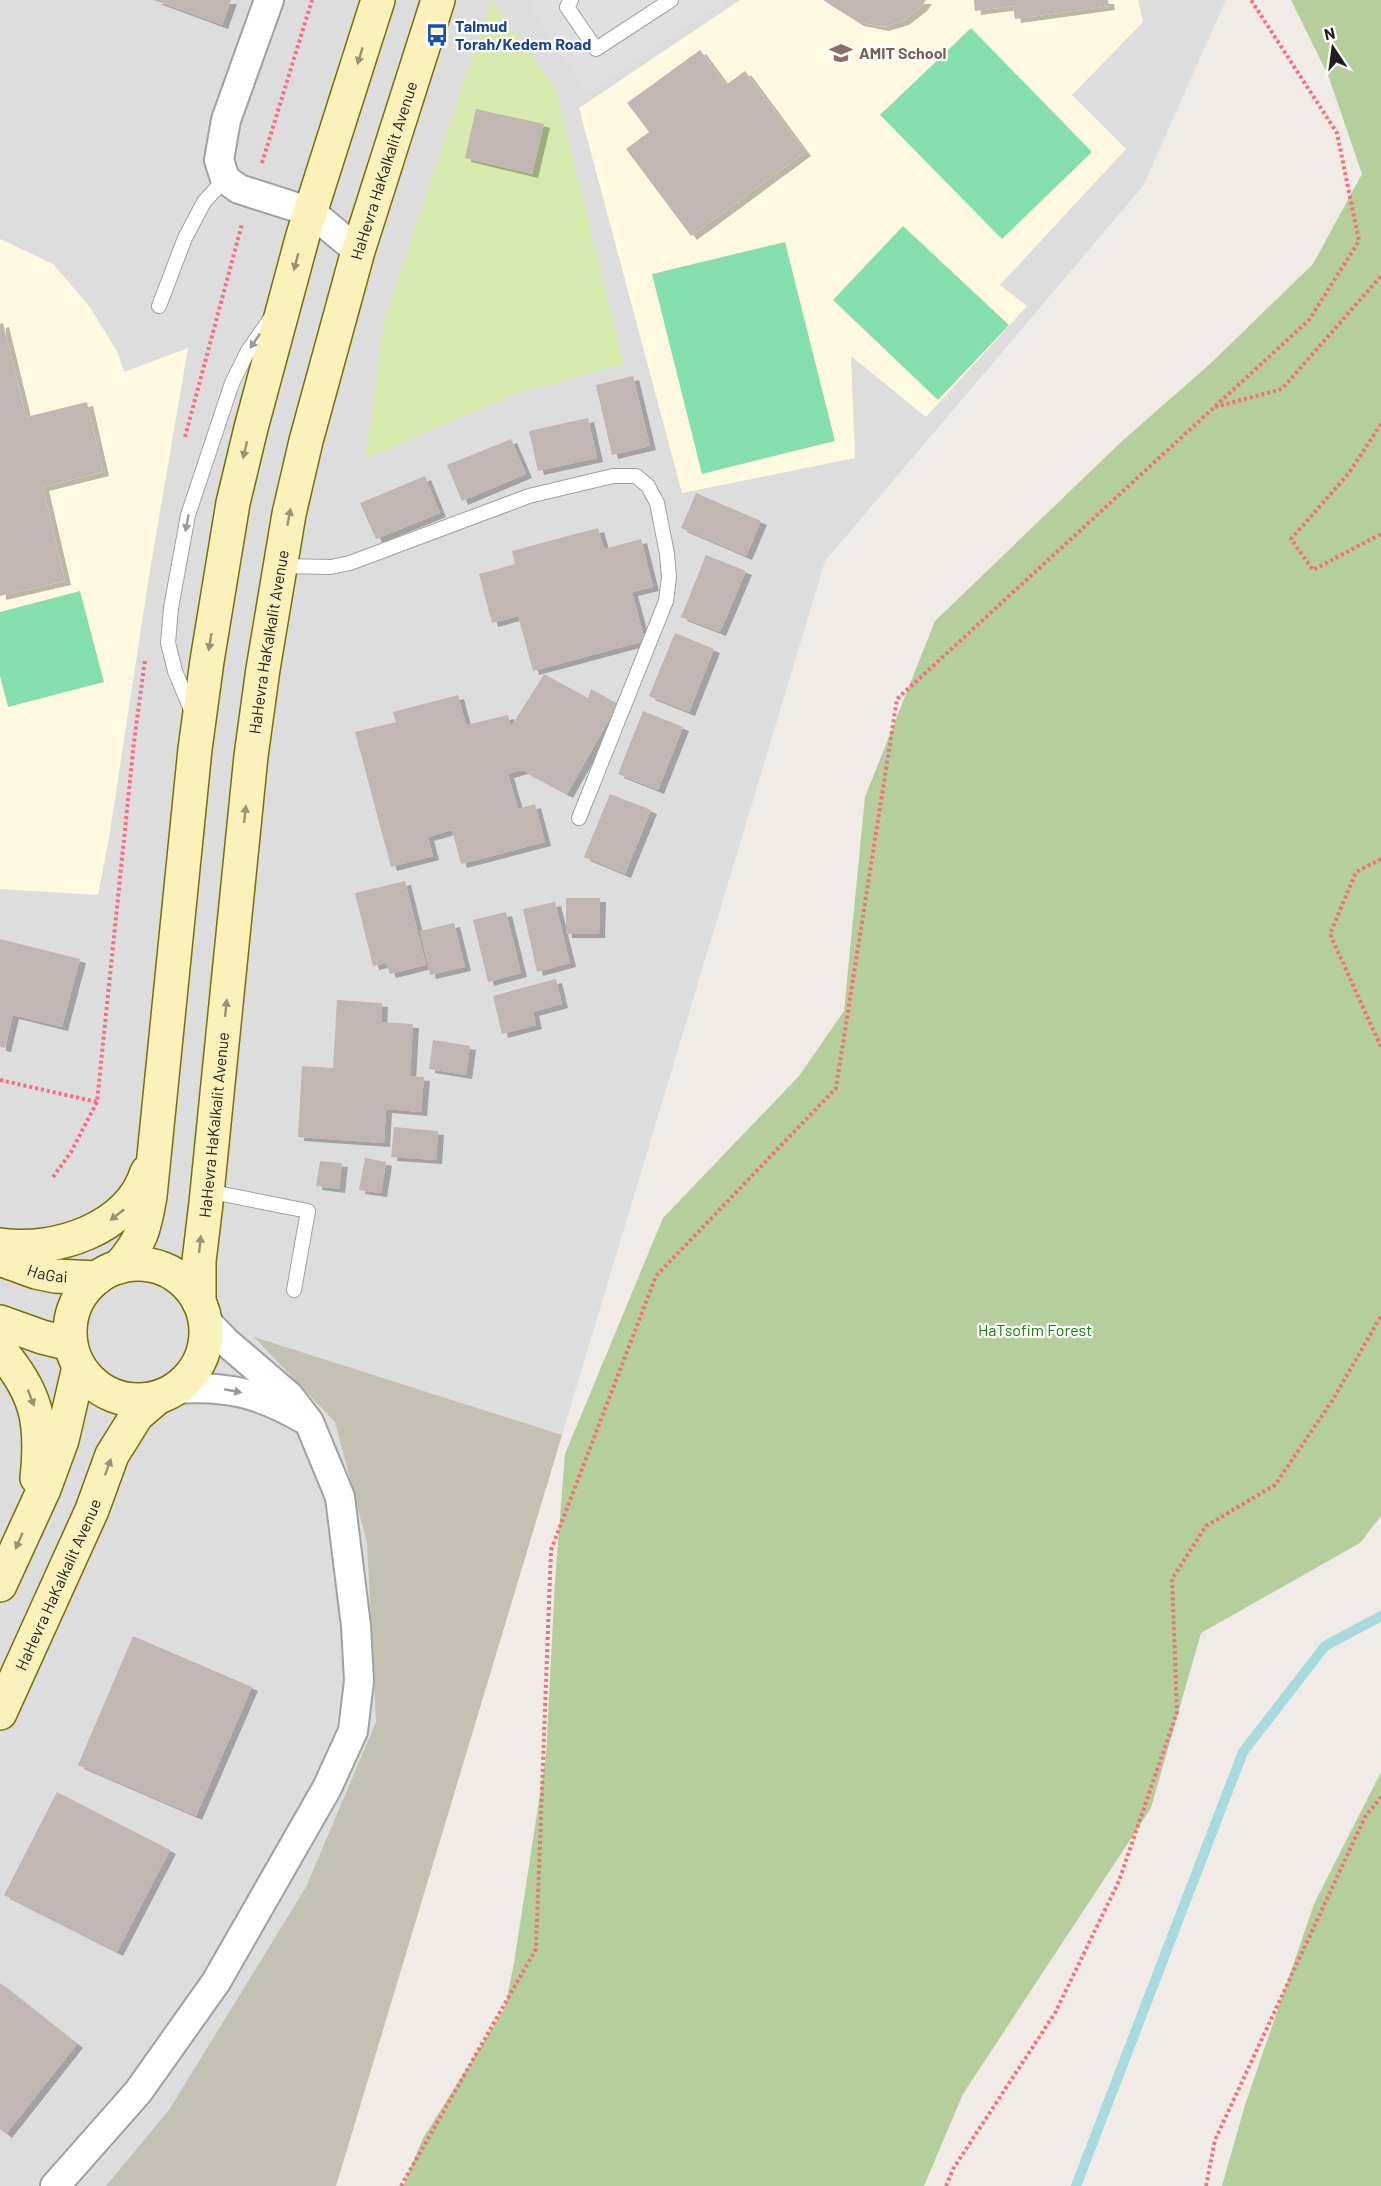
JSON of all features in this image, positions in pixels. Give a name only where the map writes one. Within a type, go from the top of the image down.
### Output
[{"type":"main road","points":[[0,1585],[44,1489],[62,1440],[75,1356],[70,1326],[74,1308],[83,1292],[136,1247],[144,1228],[198,725],[234,502],[251,428],[311,212],[378,0]]},
{"type":"main road","name":"HaHevra HaKalkalit Avenue","points":[[203,1312],[198,1261],[251,756],[280,566],[306,441],[358,251],[438,0]]},
{"type":"main road","points":[[0,1245],[36,1245],[66,1240],[89,1233],[109,1221],[128,1206],[142,1187],[154,1147]]},
{"type":"main road","name":"HaGai","points":[[0,1259],[55,1276],[108,1273]]},
{"type":"main road","points":[[0,1322],[75,1356],[93,1384],[112,1395],[134,1401],[166,1394],[190,1377],[200,1360],[206,1341],[203,1312],[189,1287],[174,1274],[156,1267],[138,1265],[108,1273]]},
{"type":"main road","points":[[0,1350],[16,1368],[35,1407],[40,1448],[34,1507]]},
{"type":"main road","name":"HaHevra HaKalkalit Avenue","points":[[0,1713],[92,1510],[112,1455],[137,1415],[166,1394]]},
{"type":"street","points":[[269,0],[226,120],[219,160],[225,179],[239,189],[311,212],[358,251]]},
{"type":"street","points":[[55,2186],[138,2092],[216,1982],[327,1788],[353,1731],[359,1681],[356,1626],[340,1497],[309,1422],[289,1396],[225,1341],[203,1312]]},
{"type":"street","points":[[166,1394],[219,1388],[257,1395],[285,1407],[309,1422]]},
{"type":"lane","points":[[571,0],[567,7],[596,49],[671,0]]},
{"type":"lane","points":[[159,306],[185,238],[204,202],[225,179]]},
{"type":"lane","points":[[198,725],[175,671],[168,643],[171,608],[188,515],[232,383],[248,351],[288,293]]},
{"type":"lane","points":[[280,566],[331,567],[350,563],[529,496],[613,476],[636,476],[648,486],[657,503],[667,554],[669,577],[666,601],[579,818]]},
{"type":"lane","points":[[207,1191],[308,1211],[294,1290]]},
{"type":"path","points":[[401,2186],[536,1949],[551,1550],[656,1276],[836,1088],[897,699],[1309,320],[1359,241],[1337,133],[1251,0]]},
{"type":"path","points":[[1214,407],[1282,388],[1381,276]]},
{"type":"path","points":[[1381,424],[1349,473],[1291,538],[1313,570],[1381,534]]},
{"type":"path","points":[[1381,859],[1356,872],[1330,933],[1381,1047]]},
{"type":"path","points":[[53,1177],[71,1152],[97,1102]]},
{"type":"path","points":[[946,2186],[952,2169],[1055,2013],[1119,1881],[1177,1712],[1172,1579],[1206,1526],[1275,1485],[1332,1401],[1381,1316]]},
{"type":"path","points":[[1206,2186],[1215,2140],[1365,1817],[1381,1797]]},
{"type":"shaded area","points":[[0,0],[1226,0],[1143,186],[825,561],[336,2186],[0,2186]]},
{"type":"shaded area","points":[[534,0],[721,0],[724,3],[587,93],[530,8]]},
{"type":"shaded area","points":[[740,0],[1138,0],[1143,22],[1072,95],[1126,149],[1000,285],[1027,306],[926,417],[851,356],[855,458],[682,493],[579,108]]},
{"type":"shaded area","points":[[0,239],[53,264],[89,306],[117,351],[124,372],[188,348],[98,895],[0,889]]},
{"type":"shaded area","points":[[254,1337],[562,1435],[336,2186],[106,2186],[169,2110],[306,1887],[376,1722],[367,1543],[335,1422]]},
{"type":"green space","points":[[491,0],[556,89],[624,364],[515,394],[365,459],[384,323]]},
{"type":"green space","name":"HaTsofim Forest","points":[[1291,0],[1381,0],[1381,1516],[1360,1543],[1201,1633],[1151,1808],[963,2094],[924,2186],[403,2186],[423,2138],[505,2008],[546,1755],[555,1581],[565,1454],[663,1218],[799,1076],[844,1011],[865,797],[935,621],[1120,443],[1211,363],[1313,264],[1362,174],[1328,75]]},
{"type":"green space","points":[[971,28],[1092,152],[1002,239],[880,115]]},
{"type":"green space","points":[[903,226],[1009,325],[938,400],[833,300]]},
{"type":"green space","points":[[785,242],[835,441],[702,474],[652,274]]},
{"type":"green space","points":[[80,591],[104,682],[8,707],[0,676],[0,612]]},
{"type":"green space","points":[[1381,1772],[1381,2186],[1222,2186],[1245,2105],[1314,1904]]},
{"type":"building","points":[[154,0],[231,0],[222,25]]},
{"type":"building","points":[[823,0],[926,0],[903,21],[883,27],[858,22]]},
{"type":"building","points":[[974,0],[1108,0],[1109,6],[1015,19],[1013,6],[975,11]]},
{"type":"building","points":[[700,50],[726,85],[745,71],[805,152],[691,236],[626,149],[649,132],[627,103]]},
{"type":"building","points":[[476,109],[544,124],[532,174],[465,158]]},
{"type":"building","points":[[3,323],[26,417],[87,402],[103,472],[43,487],[65,581],[0,596],[0,324]]},
{"type":"building","points":[[633,376],[650,446],[612,455],[596,385]]},
{"type":"building","points":[[588,418],[597,458],[538,471],[529,431]]},
{"type":"building","points":[[511,439],[526,474],[462,501],[447,465]]},
{"type":"building","points":[[425,476],[440,513],[376,539],[360,503]]},
{"type":"building","points":[[696,493],[761,521],[746,556],[681,528]]},
{"type":"building","points":[[598,528],[604,549],[641,539],[653,587],[632,592],[645,641],[533,671],[518,616],[492,623],[479,574],[515,564],[512,551]]},
{"type":"building","points":[[706,555],[746,571],[720,632],[681,617]]},
{"type":"building","points":[[675,633],[714,649],[689,712],[649,696]]},
{"type":"building","points":[[544,674],[588,698],[591,689],[618,704],[567,794],[522,770],[508,774],[518,809],[535,804],[545,842],[461,864],[452,830],[428,837],[433,856],[391,867],[355,732],[396,722],[393,712],[458,695],[466,725],[508,715],[511,727]]},
{"type":"building","points":[[643,711],[683,727],[658,790],[618,774]]},
{"type":"building","points":[[610,794],[651,810],[625,874],[584,857]]},
{"type":"building","points":[[405,881],[426,965],[390,974],[386,963],[373,966],[355,893]]},
{"type":"building","points":[[566,898],[600,898],[599,934],[566,934]]},
{"type":"building","points":[[555,902],[570,963],[537,972],[523,909]]},
{"type":"building","points":[[506,912],[521,973],[488,982],[473,920]]},
{"type":"building","points":[[454,923],[465,967],[430,975],[420,931]]},
{"type":"building","points":[[0,939],[80,959],[62,1027],[13,1015],[5,1048],[0,1047]]},
{"type":"building","points":[[556,979],[562,1004],[533,1012],[536,1025],[502,1034],[493,996]]},
{"type":"building","points":[[337,1000],[382,1003],[381,1022],[413,1024],[410,1076],[424,1077],[421,1112],[386,1109],[384,1143],[298,1137],[302,1066],[333,1068]]},
{"type":"building","points":[[433,1040],[470,1046],[466,1075],[429,1069]]},
{"type":"building","points":[[394,1127],[438,1131],[436,1160],[391,1157]]},
{"type":"building","points":[[365,1158],[386,1162],[381,1193],[359,1190]]},
{"type":"building","points":[[320,1161],[342,1163],[339,1189],[316,1186]]},
{"type":"building","points":[[133,1636],[252,1687],[196,1816],[78,1765]]},
{"type":"building","points":[[57,1792],[170,1850],[117,1952],[4,1895]]},
{"type":"building","points":[[0,1983],[77,2044],[6,2134],[0,2129]]},
{"type":"waterway","points":[[1076,2186],[1243,1752],[1325,1646],[1381,1616]]},
{"type":"place","name":"Talmud Torah/Kedem Road","points":[[437,35]]},
{"type":"place","name":"AMIT School","points":[[841,53]]}]
